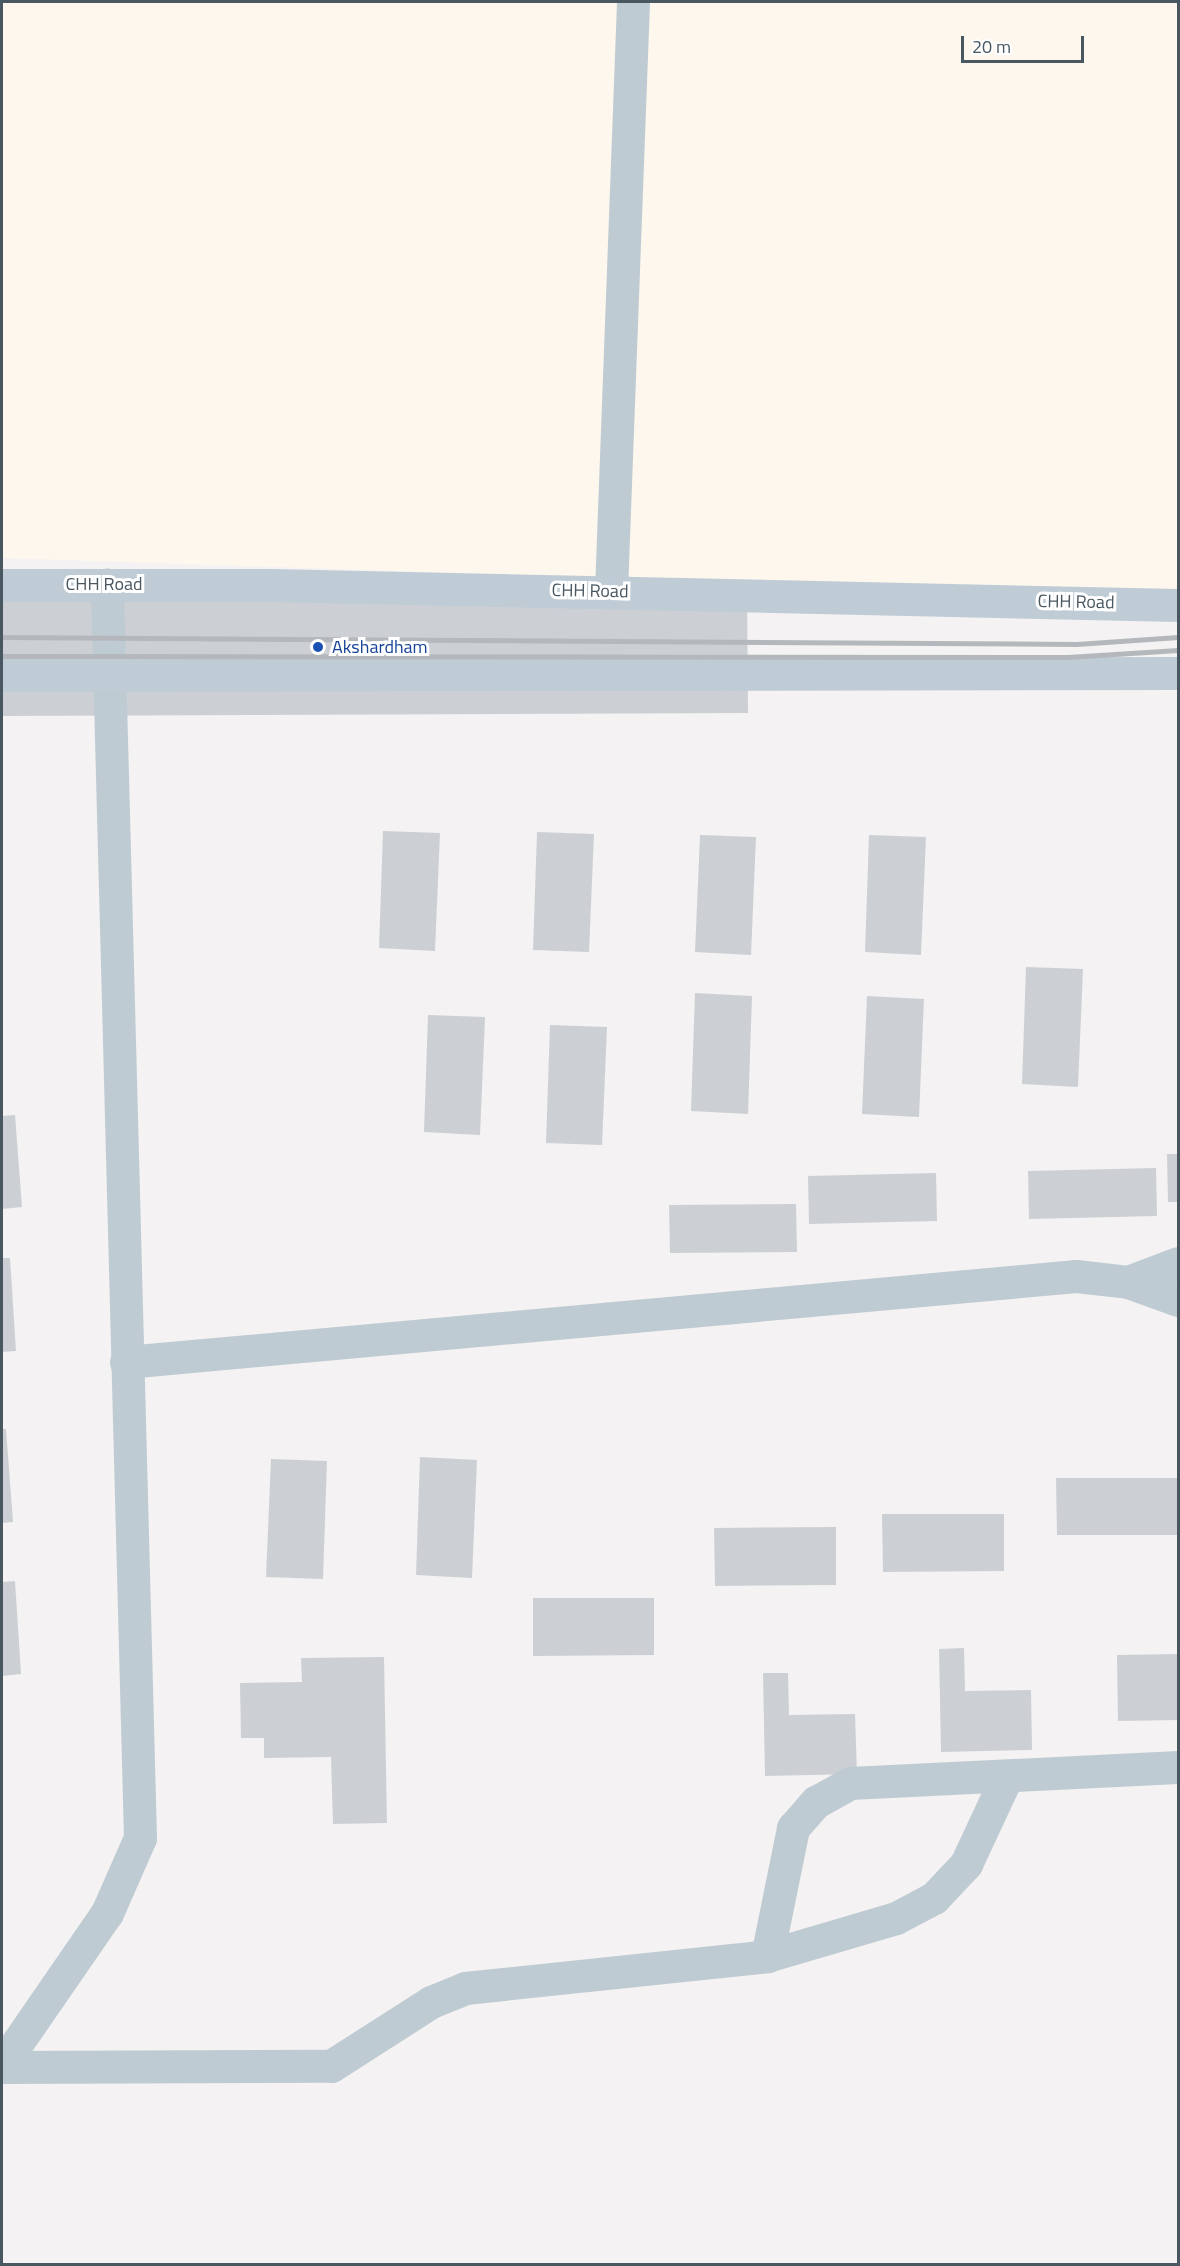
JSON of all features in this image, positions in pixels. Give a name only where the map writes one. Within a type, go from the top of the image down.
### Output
[{"type":"street","points":[[611,591],[633,2]]},
{"type":"street","points":[[2,2066],[107,1913],[140,1838],[106,584]]},
{"type":"street","name":"CHH Road","points":[[2,585],[106,584],[611,591],[1179,605]]},
{"type":"street","points":[[2,675],[1179,673]]},
{"type":"street","points":[[1128,1282],[1179,1263]]},
{"type":"street","points":[[126,1362],[1076,1276],[1128,1282],[1179,1300]]},
{"type":"street","points":[[767,1956],[793,1828],[816,1802],[850,1783],[1179,1767]]},
{"type":"street","points":[[2,2066],[331,2066],[431,2002],[465,1988],[767,1956],[896,1918],[934,1898],[966,1864],[1007,1776]]},
{"type":"shaded area","points":[[2,2],[1178,2],[1178,597],[2,558]]},
{"type":"building","points":[[747,587],[748,713],[2,716],[2,589]]},
{"type":"building","points":[[383,831],[440,833],[435,951],[379,948]]},
{"type":"building","points":[[537,832],[594,834],[589,952],[533,950]]},
{"type":"building","points":[[700,835],[756,837],[751,955],[695,952]]},
{"type":"building","points":[[869,835],[926,837],[921,955],[865,952]]},
{"type":"building","points":[[1026,967],[1083,969],[1078,1087],[1022,1084]]},
{"type":"building","points":[[695,993],[752,996],[748,1114],[691,1111]]},
{"type":"building","points":[[867,996],[924,999],[919,1117],[862,1114]]},
{"type":"building","points":[[428,1015],[485,1017],[480,1135],[424,1132]]},
{"type":"building","points":[[550,1025],[607,1027],[602,1145],[546,1143]]},
{"type":"building","points":[[15,1115],[22,1207],[2,1209],[2,1116]]},
{"type":"building","points":[[1167,1154],[1178,1154],[1178,1202],[1168,1202]]},
{"type":"building","points":[[1156,1168],[1157,1216],[1029,1219],[1028,1171]]},
{"type":"building","points":[[936,1173],[937,1221],[809,1224],[808,1176]]},
{"type":"building","points":[[796,1204],[797,1252],[670,1253],[669,1205]]},
{"type":"building","points":[[2,1258],[10,1258],[16,1351],[2,1352]]},
{"type":"building","points":[[2,1429],[6,1429],[13,1522],[2,1523]]},
{"type":"building","points":[[420,1457],[477,1460],[472,1578],[416,1575]]},
{"type":"building","points":[[271,1459],[327,1461],[323,1579],[266,1577]]},
{"type":"building","points":[[1056,1478],[1178,1478],[1178,1535],[1057,1535]]},
{"type":"building","points":[[882,1514],[1004,1514],[1004,1571],[883,1572]]},
{"type":"building","points":[[836,1527],[836,1585],[715,1586],[714,1528]]},
{"type":"building","points":[[15,1581],[21,1674],[2,1676],[2,1582]]},
{"type":"building","points":[[533,1598],[654,1598],[654,1655],[533,1656]]},
{"type":"building","points":[[964,1648],[965,1691],[1031,1690],[1032,1750],[941,1752],[939,1649]]},
{"type":"building","points":[[1178,1654],[1178,1720],[1118,1721],[1117,1655]]},
{"type":"building","points":[[384,1657],[387,1823],[333,1824],[331,1757],[264,1758],[264,1738],[241,1738],[240,1683],[302,1682],[301,1658]]},
{"type":"building","points":[[763,1673],[788,1673],[789,1715],[855,1714],[857,1774],[765,1776]]},
{"type":"railway","points":[[2,637],[1077,644],[1178,637]]},
{"type":"railway","points":[[2,656],[1068,657],[1178,650]]},
{"type":"place","name":"Akshardham","points":[[318,647]]}]
